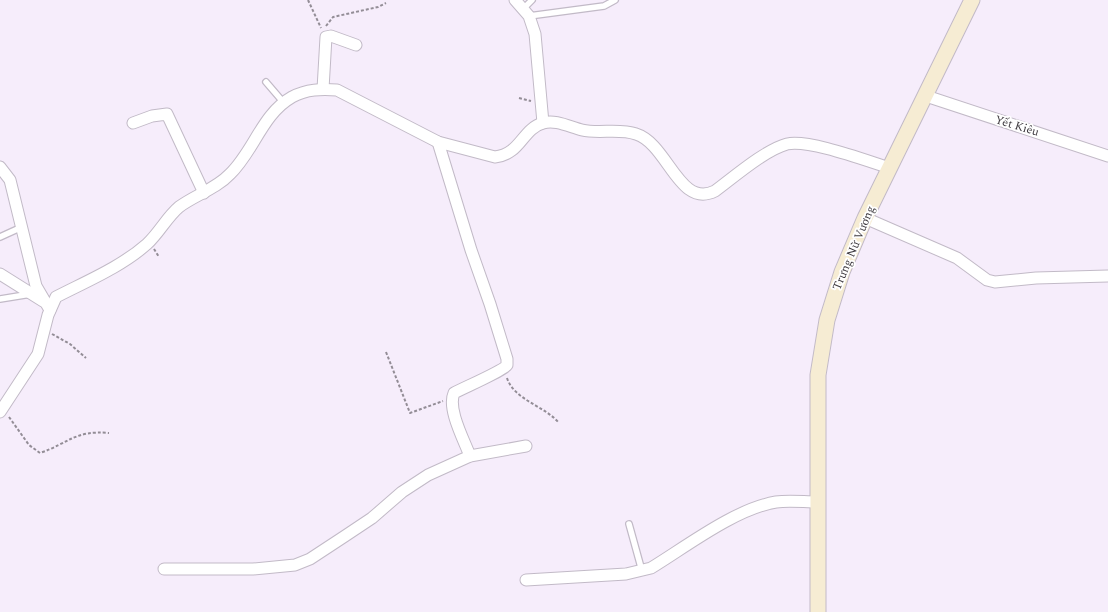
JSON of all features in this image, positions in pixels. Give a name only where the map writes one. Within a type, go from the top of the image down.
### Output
[{"type":"main road","name":"Trưng Nữ Vương","points":[[818,612],[816,502],[818,375],[827,320],[842,272],[865,218],[972,0]]},
{"type":"street","points":[[515,0],[526,12],[536,34],[543,123]]},
{"type":"street","points":[[323,89],[326,36],[331,36],[356,45]]},
{"type":"street","points":[[47,306],[56,297],[103,273],[127,259],[147,244],[177,209],[220,183],[235,170],[276,109],[293,97],[306,91],[323,89],[337,90],[390,119],[438,142],[482,155],[495,157],[505,156],[514,151],[533,128],[543,123],[556,123],[582,130],[597,132],[635,133],[645,137],[652,143],[683,184],[690,191],[698,195],[708,194],[715,190],[770,151],[787,144],[801,144],[890,168]]},
{"type":"street","name":"Yết Kiêu","points":[[926,96],[1108,156]]},
{"type":"street","points":[[133,123],[152,116],[167,114],[204,192]]},
{"type":"street","points":[[438,142],[471,250],[503,343],[507,365],[504,370],[487,376],[454,393],[452,398],[454,416],[470,456]]},
{"type":"street","points":[[0,167],[10,180],[36,286],[47,306],[44,330],[38,354],[1,410]]},
{"type":"street","points":[[865,218],[957,258],[987,280],[995,282],[1036,278],[1108,276]]},
{"type":"street","points":[[0,274],[47,306]]},
{"type":"street","points":[[164,569],[253,569],[296,565],[310,559],[372,518],[402,492],[428,476],[470,456],[526,446]]},
{"type":"street","points":[[526,580],[626,574],[642,571],[651,568],[716,528],[756,508],[777,502],[816,502]]},
{"type":"lane","points":[[526,12],[532,0]]},
{"type":"lane","points":[[526,12],[604,6],[615,0]]},
{"type":"lane","points":[[266,82],[284,103]]},
{"type":"lane","points":[[0,237],[22,227]]},
{"type":"lane","points":[[0,299],[31,294]]},
{"type":"lane","points":[[629,524],[642,571]]},
{"type":"path","points":[[308,0],[322,30],[333,17],[378,7],[386,3]]},
{"type":"path","points":[[44,330],[70,344],[86,358]]},
{"type":"path","points":[[386,352],[410,413],[452,398]]},
{"type":"path","points":[[504,370],[509,385],[554,417],[559,423]]},
{"type":"path","points":[[1,410],[29,445],[40,452],[81,434],[95,432],[109,433]]}]
